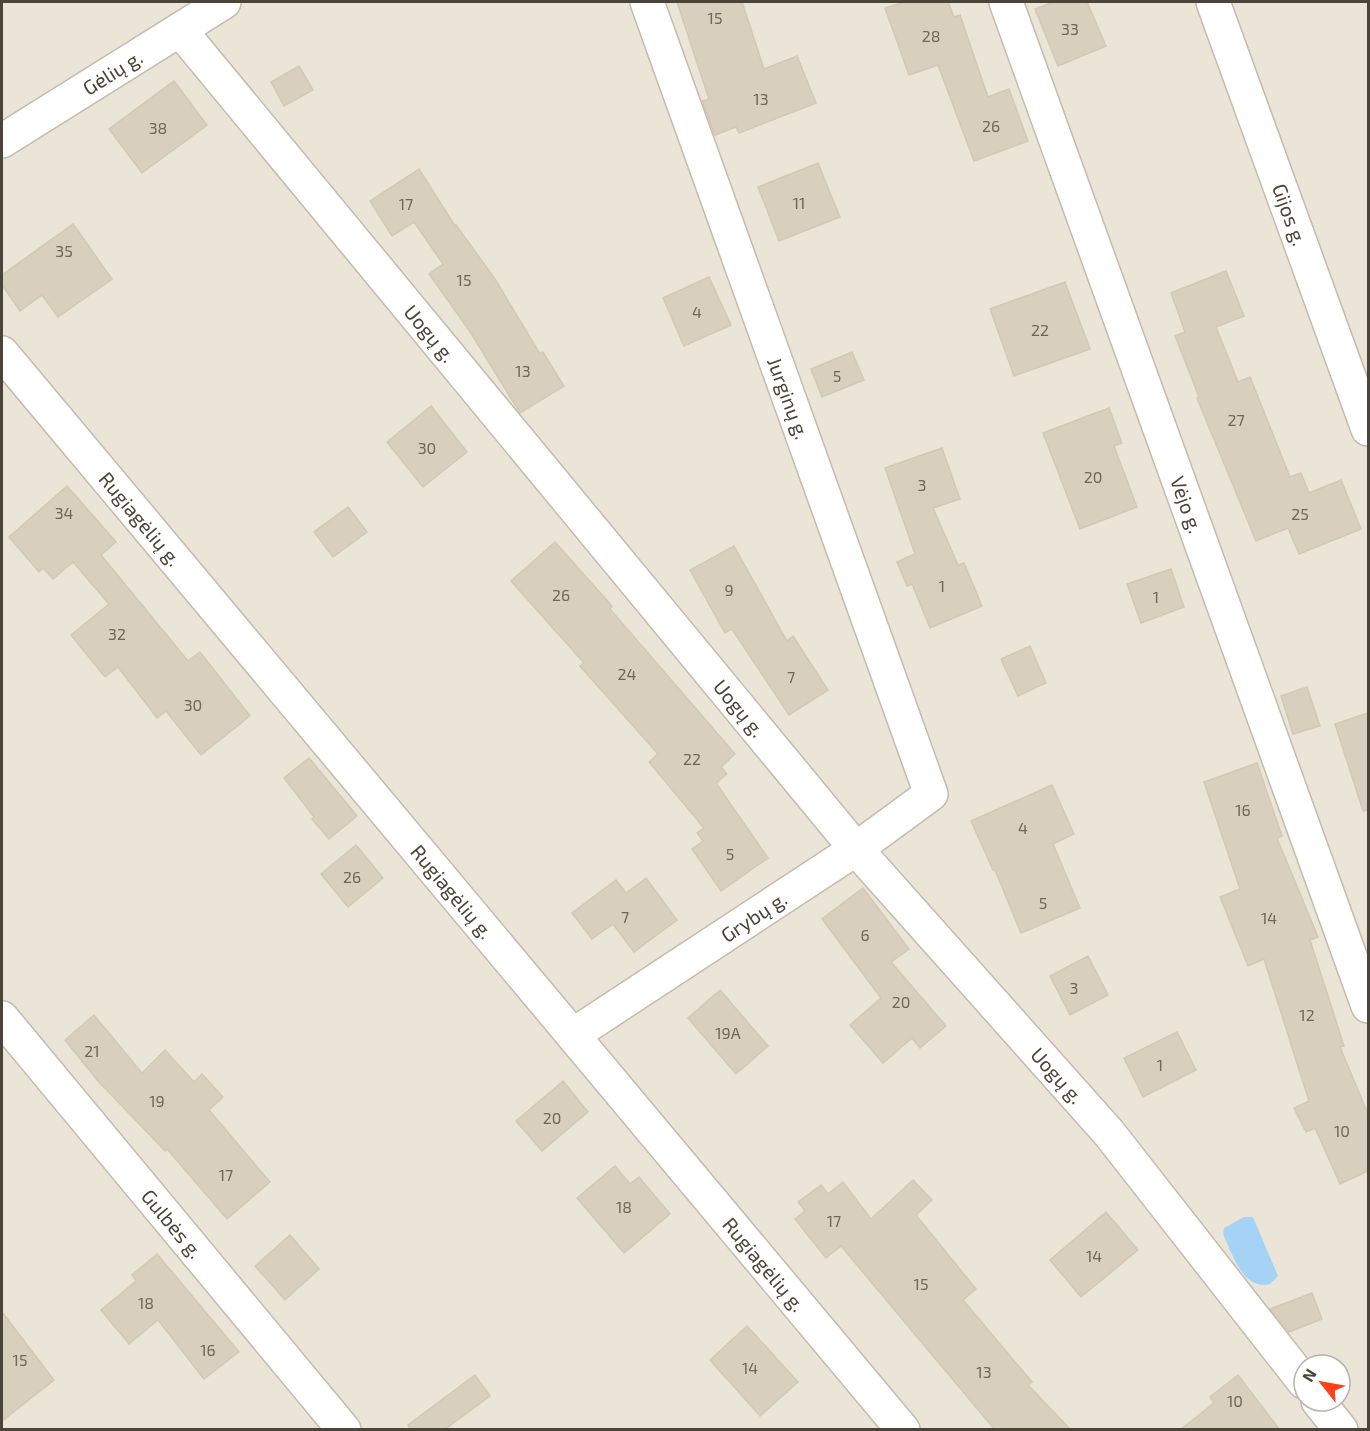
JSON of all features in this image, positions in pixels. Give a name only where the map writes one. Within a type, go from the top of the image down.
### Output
[{"type":"street","name":"Gėlių g.","points":[[2,141],[224,2]]},
{"type":"street","name":"Jurginų g.","points":[[647,2],[931,794]]},
{"type":"street","name":"Vėjo g.","points":[[1006,2],[1368,1006]]},
{"type":"street","name":"Gijos g.","points":[[1213,2],[1368,429]]},
{"type":"street","name":"Uogų g.","points":[[180,30],[856,849],[1109,1133],[1292,1367]]},
{"type":"street","name":"Rugiagėlių g.","points":[[2,353],[903,1430]]},
{"type":"street","name":"Grybų g.","points":[[573,1035],[856,849],[931,794]]},
{"type":"street","name":"Gulbės g.","points":[[2,1018],[344,1430]]},
{"type":"street","points":[[1328,1413],[1341,1430]]},
{"type":"shaded area","points":[[2,2],[1368,2],[1368,1429],[2,1430]]},
{"type":"water","points":[[1244,1217],[1253,1217],[1278,1276],[1270,1284],[1261,1285],[1246,1276],[1235,1260],[1223,1234],[1224,1228]]},
{"type":"building","points":[[677,2],[742,2],[764,69],[797,56],[816,103],[739,133],[736,127],[715,135],[702,101],[709,99]]},
{"type":"building","points":[[905,2],[948,2],[954,17],[960,15],[988,97],[1009,89],[1028,141],[974,161],[938,65],[909,75],[885,8]]},
{"type":"building","points":[[1054,2],[1087,2],[1106,46],[1058,66],[1035,9]]},
{"type":"building","points":[[299,66],[313,90],[284,106],[271,82]]},
{"type":"building","points":[[174,81],[207,125],[142,173],[109,129]]},
{"type":"building","points":[[818,163],[840,217],[779,241],[758,187]]},
{"type":"building","points":[[419,169],[455,226],[495,279],[540,354],[543,352],[564,386],[520,413],[469,330],[429,274],[443,264],[414,222],[392,236],[370,201]]},
{"type":"building","points":[[73,224],[112,279],[58,317],[42,295],[20,311],[2,285],[2,275]]},
{"type":"building","points":[[1226,271],[1244,316],[1216,327],[1238,382],[1250,377],[1290,477],[1301,473],[1309,493],[1341,480],[1361,529],[1299,554],[1288,528],[1256,541],[1197,398],[1199,397],[1175,336],[1185,332],[1171,293]]},
{"type":"building","points":[[709,277],[731,325],[684,346],[663,298]]},
{"type":"building","points":[[1065,282],[1090,349],[1014,376],[990,309]]},
{"type":"building","points":[[852,352],[864,380],[822,397],[811,369]]},
{"type":"building","points":[[431,406],[467,452],[423,487],[387,442]]},
{"type":"building","points":[[1109,408],[1122,443],[1114,446],[1137,507],[1080,529],[1043,433]]},
{"type":"building","points":[[942,448],[960,499],[933,508],[958,565],[964,563],[982,606],[930,628],[912,584],[907,586],[897,562],[915,554],[885,468]]},
{"type":"building","points":[[67,486],[116,542],[101,555],[188,661],[200,652],[250,716],[201,755],[166,711],[157,718],[118,667],[105,677],[71,635],[109,604],[73,562],[53,579],[43,568],[39,572],[9,537]]},
{"type":"building","points":[[348,507],[367,532],[333,557],[314,532]]},
{"type":"building","points":[[555,542],[612,606],[610,609],[735,754],[721,767],[727,774],[716,783],[768,858],[721,891],[692,849],[703,841],[697,833],[704,828],[649,762],[658,754],[580,666],[584,663],[511,581]]},
{"type":"building","points":[[734,546],[787,641],[793,636],[828,690],[789,715],[732,629],[725,633],[690,570]]},
{"type":"building","points":[[1171,569],[1184,607],[1141,623],[1127,584]]},
{"type":"building","points":[[1030,646],[1046,683],[1018,696],[1001,659]]},
{"type":"building","points":[[1307,687],[1320,726],[1293,734],[1281,696]]},
{"type":"building","points":[[1368,713],[1368,810],[1363,811],[1335,724]]},
{"type":"building","points":[[309,758],[357,816],[329,839],[312,819],[314,817],[284,778]]},
{"type":"building","points":[[1257,763],[1282,836],[1277,838],[1318,937],[1310,940],[1344,1046],[1340,1047],[1368,1114],[1368,1171],[1340,1184],[1315,1128],[1306,1132],[1294,1108],[1309,1101],[1264,959],[1248,966],[1220,897],[1240,889],[1204,782]]},
{"type":"building","points":[[1052,785],[1074,834],[1053,844],[1080,908],[1021,933],[995,870],[971,821]]},
{"type":"building","points":[[356,845],[383,878],[348,907],[321,874]]},
{"type":"building","points":[[646,878],[677,920],[634,952],[613,924],[592,939],[572,913],[616,880],[626,893]]},
{"type":"building","points":[[863,888],[909,949],[891,962],[946,1026],[920,1048],[912,1038],[883,1063],[850,1025],[881,998],[822,919]]},
{"type":"building","points":[[1088,956],[1108,995],[1070,1015],[1050,976]]},
{"type":"building","points":[[720,990],[768,1046],[736,1074],[688,1018]]},
{"type":"building","points":[[94,1015],[142,1073],[165,1050],[194,1082],[202,1074],[223,1097],[209,1110],[270,1182],[227,1219],[167,1149],[165,1151],[98,1081],[65,1040]]},
{"type":"building","points":[[1177,1032],[1196,1070],[1143,1097],[1124,1058]]},
{"type":"building","points":[[563,1081],[588,1112],[542,1151],[516,1121]]},
{"type":"building","points":[[615,1166],[630,1184],[639,1177],[670,1214],[624,1253],[577,1198]]},
{"type":"building","points":[[913,1180],[932,1200],[916,1215],[976,1289],[963,1300],[1032,1382],[1028,1385],[1071,1430],[995,1430],[841,1246],[826,1258],[795,1219],[805,1211],[798,1202],[821,1185],[828,1194],[843,1182],[871,1219]]},
{"type":"building","points":[[1106,1212],[1138,1250],[1081,1297],[1050,1260]]},
{"type":"building","points":[[290,1235],[319,1269],[285,1300],[255,1266]]},
{"type":"building","points":[[157,1254],[239,1352],[204,1379],[158,1320],[129,1344],[101,1310],[136,1281],[132,1275]]},
{"type":"building","points":[[1312,1293],[1322,1319],[1289,1332],[1270,1309]]},
{"type":"building","points":[[2,1312],[54,1380],[2,1421]]},
{"type":"building","points":[[747,1326],[798,1382],[760,1416],[710,1360]]},
{"type":"building","points":[[475,1375],[490,1396],[444,1430],[411,1430],[408,1425]]},
{"type":"building","points":[[1238,1375],[1280,1430],[1180,1430],[1214,1403],[1210,1397]]}]
